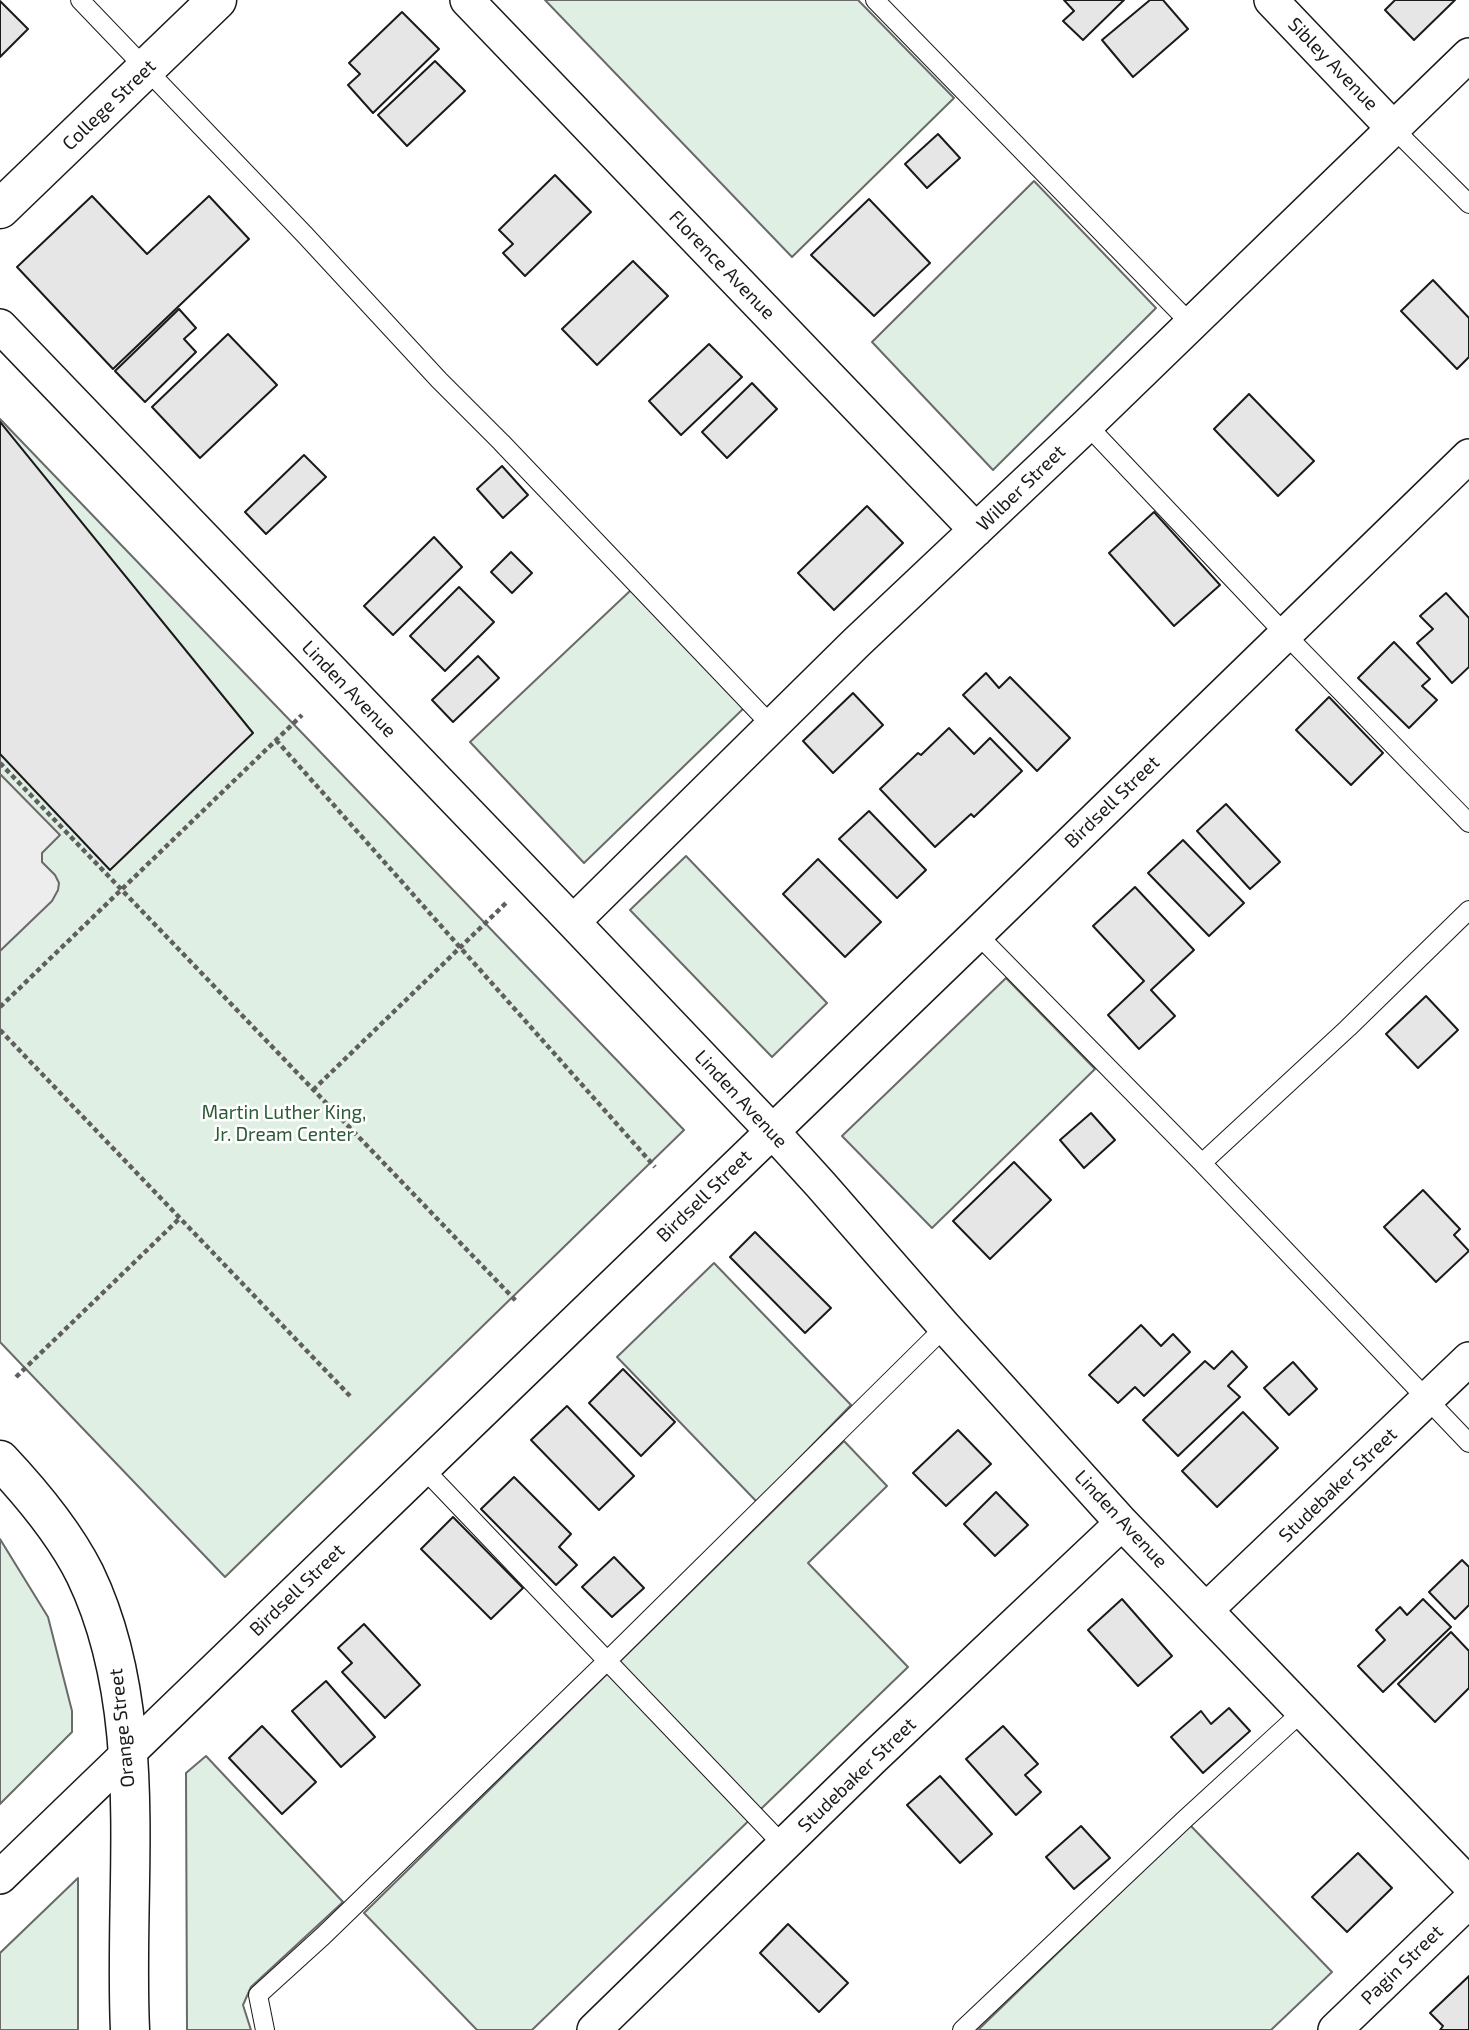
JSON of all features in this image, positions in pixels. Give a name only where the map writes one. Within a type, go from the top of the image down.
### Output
[{"type":"street","name":"College Street","points":[[0,209],[217,0]]},
{"type":"street","name":"Florence Avenue","points":[[467,0],[976,530]]},
{"type":"street","name":"Sibley Avenue","points":[[1271,0],[1394,129]]},
{"type":"street","name":"Wilber Street","points":[[573,922],[856,643],[1087,425],[1469,55]]},
{"type":"street","name":"Linden Avenue","points":[[0,326],[772,1131],[1122,1522],[1469,1884]]},
{"type":"street","name":"Birdsell Street","points":[[0,1877],[1469,456]]},
{"type":"street","name":"Studebaker Street","points":[[1207,1609],[1469,1359]]},
{"type":"street","name":"Orange Street","points":[[0,1460],[24,1485],[54,1524],[85,1574],[103,1620],[119,1676],[130,1800],[130,2030]]},
{"type":"street","name":"Studebaker Street","points":[[594,2030],[873,1758],[1122,1522]]},
{"type":"street","name":"Pagin Street","points":[[1335,2030],[1469,1901]]},
{"type":"lane","points":[[80,0],[305,235],[439,380],[772,726]]},
{"type":"lane","points":[[875,0],[1191,324]]},
{"type":"lane","points":[[1394,129],[1469,204]]},
{"type":"lane","points":[[1087,425],[1285,634],[1469,822]]},
{"type":"lane","points":[[1202,1163],[1348,1028],[1469,910]]},
{"type":"lane","points":[[977,934],[1202,1163],[1469,1443]]},
{"type":"lane","points":[[265,2030],[258,1995],[323,1936],[608,1660],[946,1327]]},
{"type":"lane","points":[[423,1468],[784,1846]]},
{"type":"lane","points":[[962,2030],[1304,1710]]},
{"type":"path","points":[[0,1007],[302,715]]},
{"type":"path","points":[[276,740],[655,1167]]},
{"type":"path","points":[[0,764],[517,1302]]},
{"type":"path","points":[[313,1090],[509,900]]},
{"type":"path","points":[[0,1030],[350,1396]]},
{"type":"path","points":[[16,1377],[180,1218]]},
{"type":"green space","points":[[545,0],[858,0],[954,98],[792,257]]},
{"type":"green space","points":[[1034,181],[1156,308],[993,470],[872,342]]},
{"type":"green space","name":"Martin Luther King, Jr. Dream Center","points":[[0,419],[684,1130],[225,1577],[0,1342]]},
{"type":"green space","points":[[631,590],[745,707],[584,863],[470,742]]},
{"type":"green space","points":[[686,856],[827,1003],[772,1057],[630,910]]},
{"type":"green space","points":[[1006,978],[1095,1069],[932,1228],[842,1136]]},
{"type":"green space","points":[[714,1263],[851,1405],[757,1502],[617,1357]]},
{"type":"green space","points":[[844,1441],[887,1486],[808,1563],[908,1667],[532,2030],[477,2030],[364,1913]]},
{"type":"green space","points":[[0,1539],[48,1617],[72,1711],[72,1732],[0,1804]]},
{"type":"green space","points":[[206,1756],[343,1902],[251,1987],[243,2005],[251,2030],[187,2030],[186,1773]]},
{"type":"green space","points":[[1190,1825],[1332,1972],[1271,2030],[978,2030]]},
{"type":"green space","points":[[78,1878],[78,2030],[0,2030],[0,1953]]},
{"type":"shaded area","points":[[0,774],[60,835],[42,853],[42,862],[59,883],[58,890],[52,901],[0,951]]},
{"type":"building","points":[[1064,0],[1124,0],[1083,40],[1063,21],[1074,11]]},
{"type":"building","points":[[1150,0],[1163,0],[1188,29],[1133,77],[1102,40]]},
{"type":"building","points":[[1395,0],[1455,0],[1414,40],[1385,10]]},
{"type":"building","points":[[0,1],[28,29],[0,57]]},
{"type":"building","points":[[402,12],[439,49],[373,113],[348,85],[360,74],[349,63]]},
{"type":"building","points":[[435,61],[465,91],[407,146],[378,115]]},
{"type":"building","points":[[938,134],[960,158],[927,188],[905,164]]},
{"type":"building","points":[[555,175],[591,212],[525,276],[503,253],[513,244],[499,230]]},
{"type":"building","points":[[92,196],[147,254],[209,196],[249,239],[113,369],[17,267]]},
{"type":"building","points":[[869,199],[930,263],[874,316],[811,255]]},
{"type":"building","points":[[633,261],[668,296],[597,365],[562,329]]},
{"type":"building","points":[[1433,280],[1469,318],[1469,357],[1457,369],[1401,311]]},
{"type":"building","points":[[179,309],[196,328],[184,339],[196,352],[145,402],[115,371]]},
{"type":"building","points":[[228,334],[277,385],[200,458],[152,407]]},
{"type":"building","points":[[709,344],[742,377],[681,435],[649,401]]},
{"type":"building","points":[[752,383],[777,409],[727,458],[702,432]]},
{"type":"building","points":[[1249,394],[1314,461],[1278,496],[1214,429]]},
{"type":"building","points":[[0,422],[253,733],[110,870],[0,754]]},
{"type":"building","points":[[304,455],[326,477],[266,534],[245,512]]},
{"type":"building","points":[[502,466],[528,495],[503,518],[477,489]]},
{"type":"building","points":[[867,506],[903,543],[834,610],[798,573]]},
{"type":"building","points":[[1154,512],[1220,585],[1174,626],[1109,553]]},
{"type":"building","points":[[434,537],[462,567],[393,635],[364,606]]},
{"type":"building","points":[[511,552],[532,573],[512,593],[491,572]]},
{"type":"building","points":[[459,587],[494,622],[445,671],[410,636]]},
{"type":"building","points":[[1446,593],[1469,618],[1469,667],[1452,683],[1417,643],[1433,629],[1420,616]]},
{"type":"building","points":[[1394,642],[1430,679],[1422,686],[1437,700],[1409,728],[1358,678]]},
{"type":"building","points":[[478,656],[499,678],[453,722],[432,700]]},
{"type":"building","points":[[986,673],[999,688],[1010,677],[1070,738],[1037,771],[963,695]]},
{"type":"building","points":[[853,693],[883,725],[833,773],[803,741]]},
{"type":"building","points":[[1329,697],[1383,753],[1351,785],[1296,730]]},
{"type":"building","points":[[949,728],[974,754],[990,738],[1022,771],[974,817],[971,814],[935,847],[880,789]]},
{"type":"building","points":[[1226,804],[1280,862],[1250,889],[1197,831]]},
{"type":"building","points":[[869,811],[926,870],[897,898],[839,839]]},
{"type":"building","points":[[1183,840],[1244,903],[1209,936],[1148,873]]},
{"type":"building","points":[[818,859],[881,922],[845,957],[783,894]]},
{"type":"building","points":[[1135,887],[1194,950],[1151,990],[1175,1016],[1139,1049],[1108,1015],[1144,981],[1093,926]]},
{"type":"building","points":[[1426,996],[1458,1030],[1418,1068],[1386,1034]]},
{"type":"building","points":[[1091,1113],[1115,1140],[1084,1168],[1060,1140]]},
{"type":"building","points":[[1014,1162],[1051,1200],[990,1259],[953,1221]]},
{"type":"building","points":[[1423,1190],[1460,1229],[1454,1235],[1469,1251],[1436,1282],[1384,1227]]},
{"type":"building","points":[[755,1232],[831,1308],[805,1333],[730,1257]]},
{"type":"building","points":[[1141,1325],[1161,1346],[1173,1334],[1190,1352],[1144,1396],[1135,1387],[1118,1403],[1089,1375]]},
{"type":"building","points":[[1232,1351],[1247,1367],[1228,1386],[1240,1397],[1178,1456],[1143,1420],[1205,1361],[1214,1369]]},
{"type":"building","points":[[1293,1362],[1317,1389],[1289,1415],[1264,1388]]},
{"type":"building","points":[[623,1369],[675,1422],[641,1456],[589,1403]]},
{"type":"building","points":[[567,1406],[634,1476],[599,1510],[531,1440]]},
{"type":"building","points":[[1243,1412],[1278,1448],[1217,1507],[1182,1471]]},
{"type":"building","points":[[958,1430],[991,1464],[946,1506],[913,1473]]},
{"type":"building","points":[[514,1477],[571,1534],[559,1547],[577,1565],[556,1585],[481,1509]]},
{"type":"building","points":[[996,1492],[1028,1525],[995,1556],[964,1524]]},
{"type":"building","points":[[453,1517],[523,1588],[491,1619],[421,1549]]},
{"type":"building","points":[[614,1557],[644,1588],[612,1617],[582,1587]]},
{"type":"building","points":[[1462,1560],[1469,1567],[1469,1605],[1455,1619],[1429,1592]]},
{"type":"building","points":[[1122,1599],[1172,1656],[1138,1686],[1088,1630]]},
{"type":"building","points":[[1423,1599],[1451,1627],[1383,1692],[1358,1666],[1385,1640],[1376,1630],[1400,1607],[1407,1615]]},
{"type":"building","points":[[364,1624],[420,1685],[385,1718],[342,1672],[352,1663],[338,1648]]},
{"type":"building","points":[[1451,1632],[1469,1651],[1469,1688],[1435,1722],[1398,1684]]},
{"type":"building","points":[[326,1681],[375,1737],[341,1767],[292,1711]]},
{"type":"building","points":[[1229,1708],[1250,1731],[1203,1773],[1171,1737],[1201,1711],[1211,1724]]},
{"type":"building","points":[[262,1726],[316,1782],[282,1814],[229,1758]]},
{"type":"building","points":[[1003,1726],[1038,1764],[1025,1775],[1041,1792],[1016,1815],[966,1759]]},
{"type":"building","points":[[940,1776],[992,1834],[960,1863],[907,1805]]},
{"type":"building","points":[[1081,1826],[1110,1858],[1074,1889],[1046,1857]]},
{"type":"building","points":[[1358,1853],[1392,1888],[1347,1932],[1312,1897]]},
{"type":"building","points":[[788,1924],[848,1983],[819,2012],[760,1953]]},
{"type":"building","points":[[1469,1976],[1469,2030],[1440,2030],[1443,2026],[1430,2013]]}]
